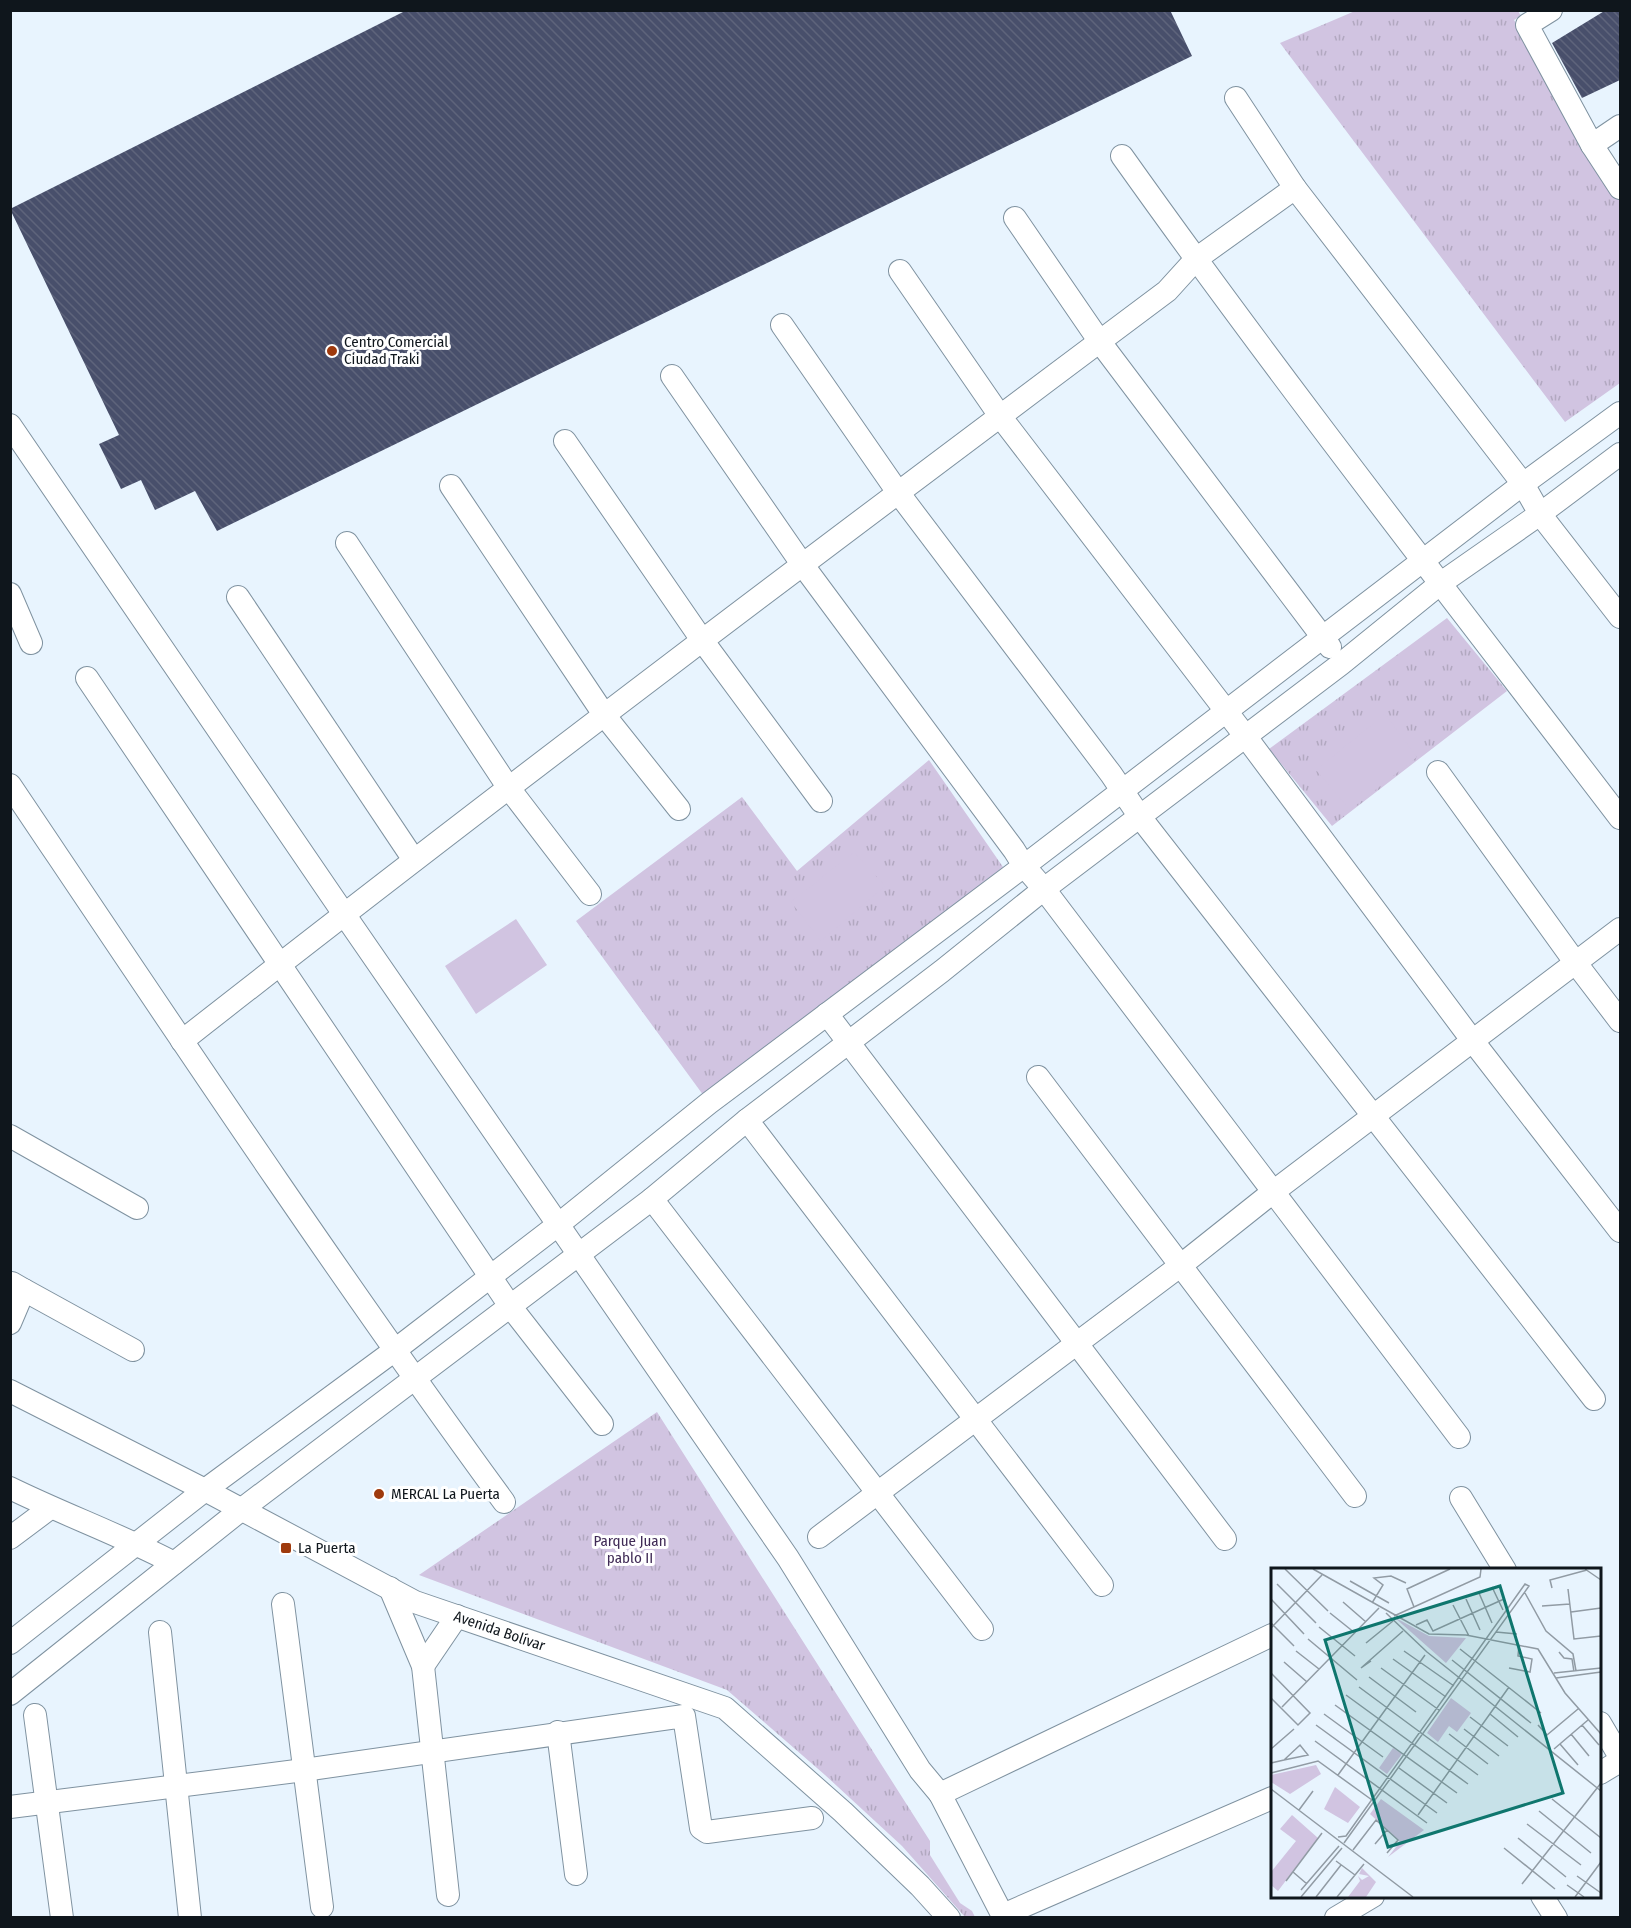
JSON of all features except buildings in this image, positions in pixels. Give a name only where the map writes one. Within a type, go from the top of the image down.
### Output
[{"type":"street","points":[[1551,10],[1527,25],[1592,146],[1620,188]]},
{"type":"street","points":[[1236,98],[1295,188],[1523,483],[1540,514],[1620,617]]},
{"type":"street","points":[[1592,146],[1620,126]]},
{"type":"street","points":[[1122,156],[1422,562],[1441,583],[1620,818]]},
{"type":"street","points":[[183,1041],[508,787],[1167,291],[1196,259],[1295,188]]},
{"type":"street","points":[[1015,218],[1100,342],[1323,635],[1341,664]]},
{"type":"street","points":[[900,271],[1000,416],[1246,736],[1472,1040],[1620,1231]]},
{"type":"street","points":[[782,325],[897,492],[1123,790],[1140,818],[1594,1399]]},
{"type":"street","points":[[672,376],[802,564],[1024,866],[1044,889],[1459,1437]]},
{"type":"street","points":[[10,1644],[204,1490],[395,1350],[559,1224],[709,1102],[1024,866],[1523,483],[1620,414]]},
{"type":"street","points":[[10,425],[788,1558],[920,1770],[940,1794],[1003,1916],[1271,1798]]},
{"type":"street","points":[[565,441],[702,640],[821,801]]},
{"type":"street","points":[[10,1694],[242,1509],[652,1199],[747,1120],[848,1044],[1044,889],[1341,664],[1441,583],[1540,514],[1620,454]]},
{"type":"street","points":[[451,486],[605,716],[679,809]]},
{"type":"street","points":[[347,543],[508,787],[590,894]]},
{"type":"street","points":[[10,594],[31,643]]},
{"type":"street","points":[[238,597],[414,860]]},
{"type":"street","points":[[87,678],[510,1306],[602,1424]]},
{"type":"street","points":[[1438,772],[1620,1021]]},
{"type":"street","points":[[10,785],[414,1379],[504,1502]]},
{"type":"street","points":[[819,1537],[1180,1266],[1273,1192],[1620,929]]},
{"type":"street","points":[[827,1014],[1225,1539]]},
{"type":"street","points":[[1038,1077],[1355,1496]]},
{"type":"street","points":[[747,1120],[1102,1585]]},
{"type":"street","points":[[10,1136],[137,1208]]},
{"type":"street","points":[[652,1199],[982,1629]]},
{"type":"street","points":[[10,1323],[17,1286],[133,1350]]},
{"type":"street","name":"Avenida Bolívar","points":[[10,1391],[242,1509],[415,1602],[725,1708],[843,1812],[949,1917]]},
{"type":"street","points":[[10,1488],[50,1508],[137,1543],[174,1563]]},
{"type":"street","points":[[1461,1498],[1504,1568]]},
{"type":"street","points":[[10,1538],[50,1508]]},
{"type":"street","points":[[390,1588],[423,1666],[448,1895]]},
{"type":"street","points":[[283,1604],[322,1906]]},
{"type":"street","points":[[423,1666],[457,1616]]},
{"type":"street","points":[[160,1632],[190,1917]]},
{"type":"street","points":[[940,1794],[1271,1635]]},
{"type":"street","points":[[35,1716],[62,1917]]},
{"type":"street","points":[[10,1808],[304,1770],[558,1732],[684,1716],[703,1831],[812,1818]]},
{"type":"street","points":[[1601,1726],[1620,1759],[1601,1772]]},
{"type":"street","points":[[558,1732],[576,1874]]},
{"type":"street","points":[[1543,1898],[1556,1917]]},
{"type":"street","points":[[1336,1917],[1366,1906]]},
{"type":"green space","points":[[1355,11],[1518,11],[1521,16],[1514,20],[1620,195],[1620,383],[1565,422],[1280,43]]},
{"type":"green space","points":[[1447,618],[1507,691],[1332,826],[1269,749]]},
{"type":"green space","points":[[1385,714],[1417,757],[1350,810],[1316,770]]},
{"type":"green space","points":[[929,760],[1003,867],[709,1103],[576,921],[742,797],[797,871]]},
{"type":"green space","points":[[854,852],[885,886],[821,941],[791,902]]},
{"type":"green space","points":[[516,919],[547,965],[476,1014],[445,966]]},
{"type":"green space","name":"Parque Juan pablo II","points":[[657,1412],[930,1841],[930,1855],[960,1903],[972,1911],[975,1917],[965,1917],[902,1846],[727,1690],[419,1575]]},
{"type":"place","name":"Centro Comercial Ciudad Traki","points":[[332,351]]},
{"type":"place","name":"MERCAL La Puerta","points":[[379,1494]]},
{"type":"place","name":"La Puerta","points":[[286,1548]]}]
